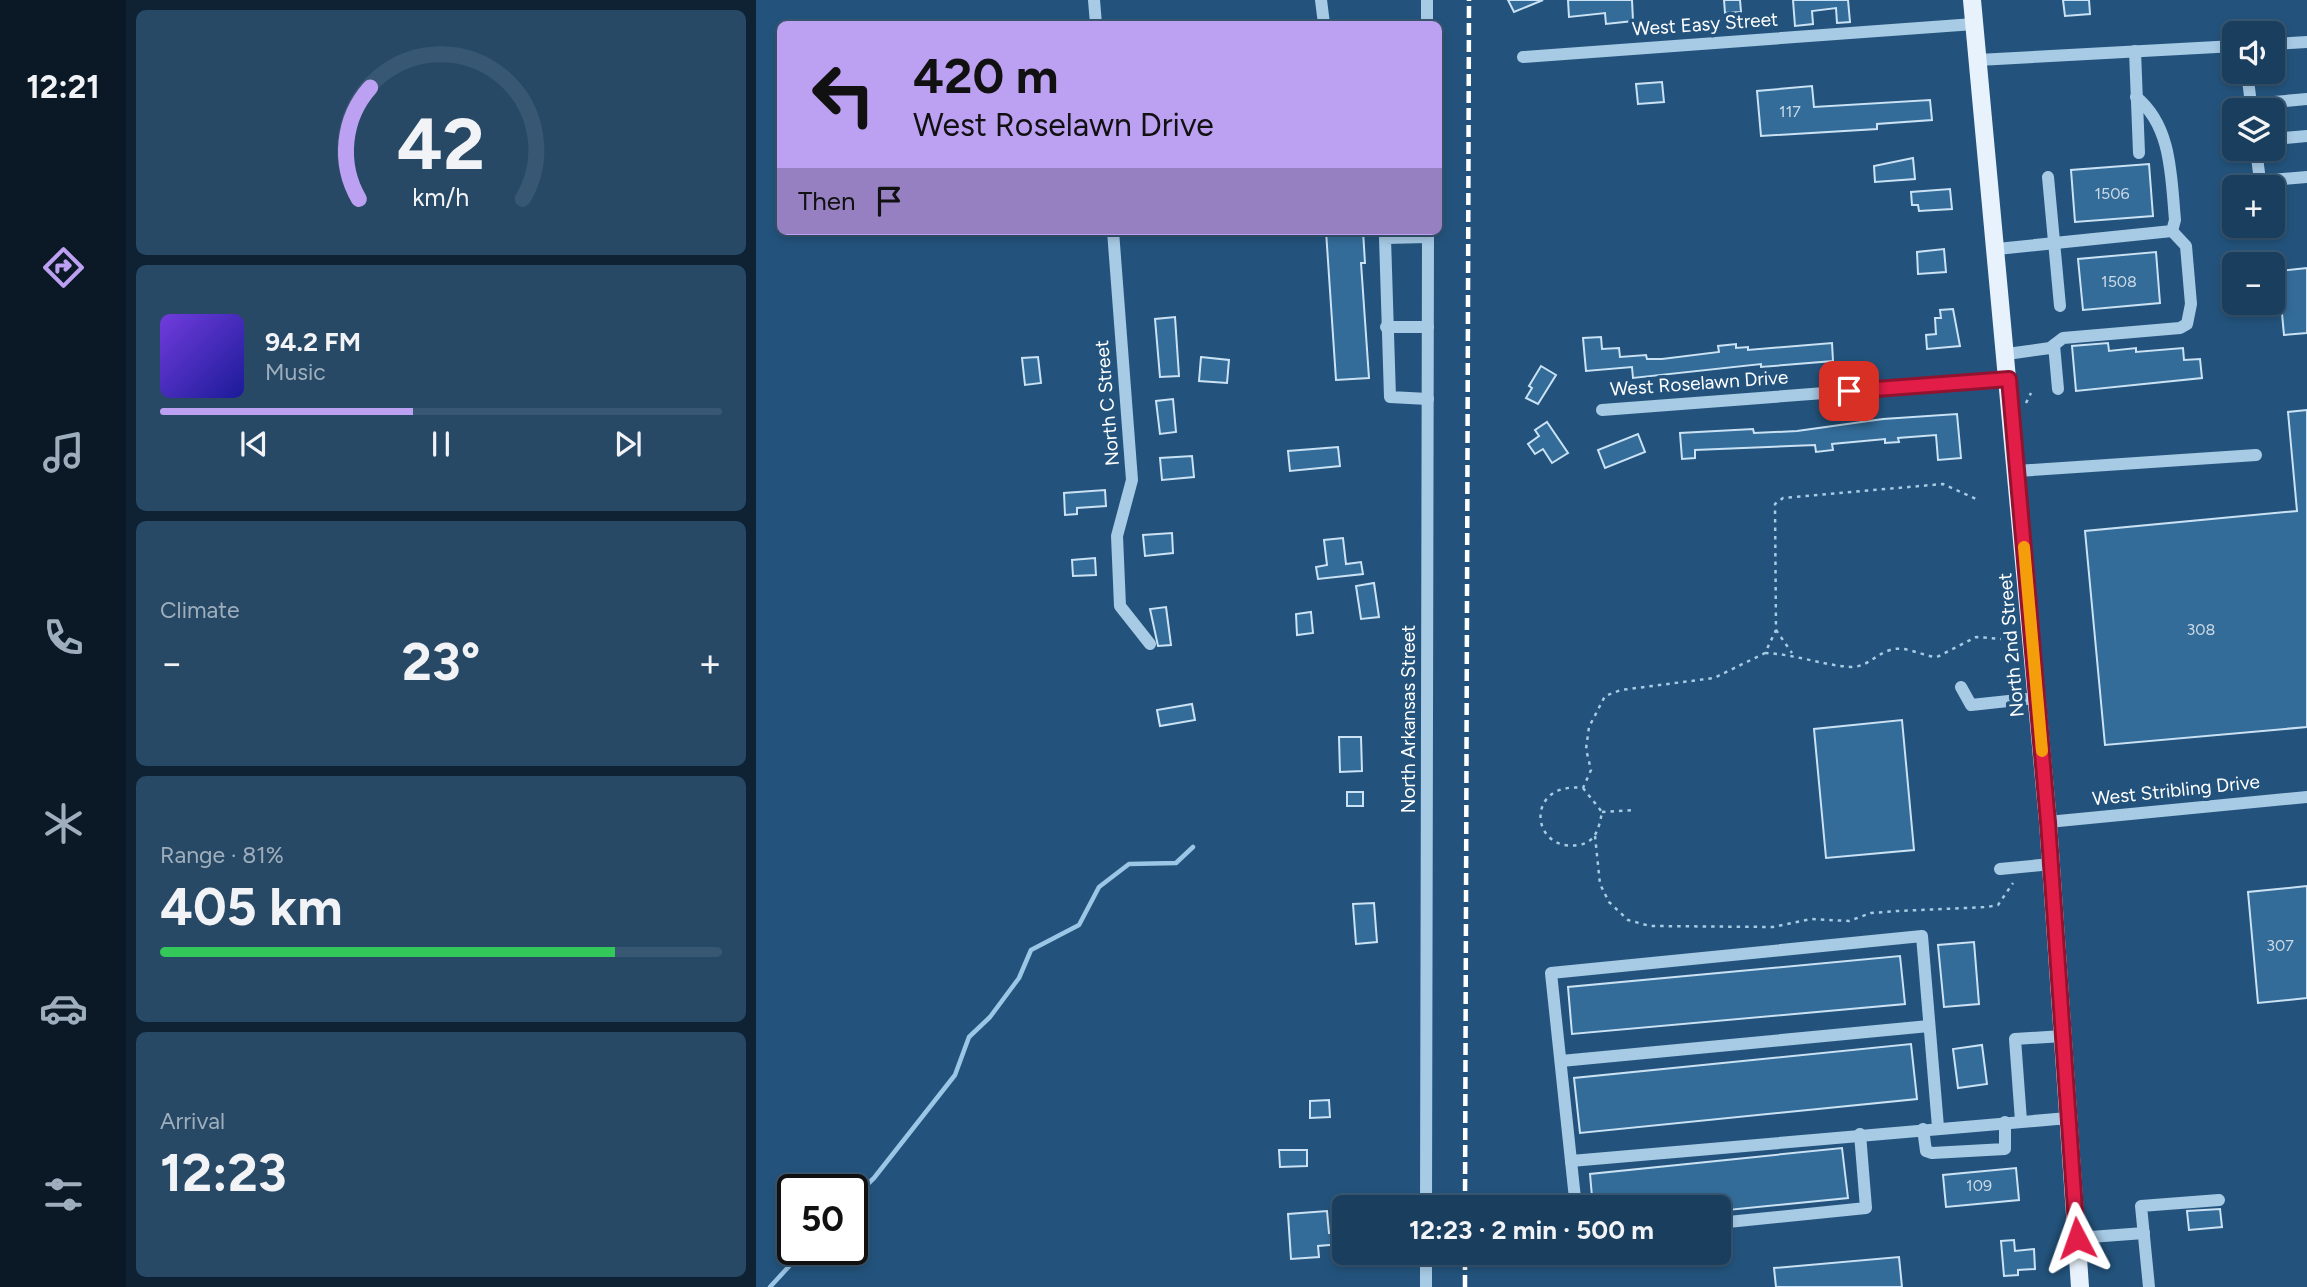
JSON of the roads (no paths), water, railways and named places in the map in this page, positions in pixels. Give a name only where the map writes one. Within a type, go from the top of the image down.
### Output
[{"type":"main road","name":"North 2nd Street","points":[[1972,0],[2007,354],[2048,822],[2080,1287]]},
{"type":"street","points":[[1096,21],[1098,0]]},
{"type":"street","points":[[1321,0],[1324,21]]},
{"type":"street","points":[[1427,0],[1427,21]]},
{"type":"street","name":"West Easy Street","points":[[1523,57],[1974,24]]},
{"type":"street","points":[[2285,43],[2307,42]]},
{"type":"street","points":[[1978,60],[2222,47]]},
{"type":"street","points":[[2134,51],[2140,153]]},
{"type":"street","points":[[2136,97],[2150,109],[2161,126],[2175,220],[2172,231]]},
{"type":"street","points":[[2285,102],[2307,99]]},
{"type":"street","points":[[2285,138],[2307,136]]},
{"type":"street","points":[[2048,177],[2060,306]]},
{"type":"street","points":[[2285,180],[2307,177]]},
{"type":"street","points":[[1997,249],[2172,231]]},
{"type":"street","points":[[2007,354],[2054,345],[2063,338],[2180,328],[2187,324],[2191,304],[2186,246],[2172,231]]},
{"type":"street","name":"North C Street","points":[[1113,235],[1132,480],[1117,536],[1120,606],[1150,644]]},
{"type":"street","points":[[1417,235],[1385,238],[1390,397],[1428,399]]},
{"type":"street","name":"North Arkansas Street","points":[[1426,1195],[1428,235]]},
{"type":"street","points":[[1386,327],[1428,327]]},
{"type":"street","points":[[2054,345],[2057,389]]},
{"type":"street","name":"West Roselawn Drive","points":[[1602,410],[2009,379]]},
{"type":"street","points":[[2017,471],[2256,455]]},
{"type":"street","points":[[1962,687],[1971,705],[2037,698]]},
{"type":"street","name":"West Stribling Drive","points":[[2048,822],[2307,797]]},
{"type":"street","points":[[2000,869],[2051,864]]},
{"type":"street","points":[[1575,1195],[1551,973],[1922,936],[1938,1128]]},
{"type":"street","points":[[1560,1061],[1929,1026]]},
{"type":"street","points":[[2021,1121],[2015,1039],[2063,1036]]},
{"type":"street","points":[[1571,1161],[2068,1118]]},
{"type":"street","points":[[1917,1129],[1926,1151],[1932,1153],[2005,1149],[2005,1122]]},
{"type":"street","points":[[1731,1222],[1866,1208],[1860,1134]]},
{"type":"street","points":[[2150,1287],[2141,1206],[2219,1200]]},
{"type":"street","points":[[2077,1238],[2144,1233]]},
{"type":"street","points":[[1426,1265],[1426,1287]]},
{"type":"waterway","points":[[868,1184],[955,1075],[969,1037],[990,1017],[1019,978],[1031,950],[1079,925],[1099,887],[1129,864],[1176,863],[1193,847]]},
{"type":"waterway","points":[[770,1287],[790,1265]]},
{"type":"railway","points":[[1465,1195],[1469,0]]},
{"type":"railway","points":[[1465,1265],[1465,1287]]}]
